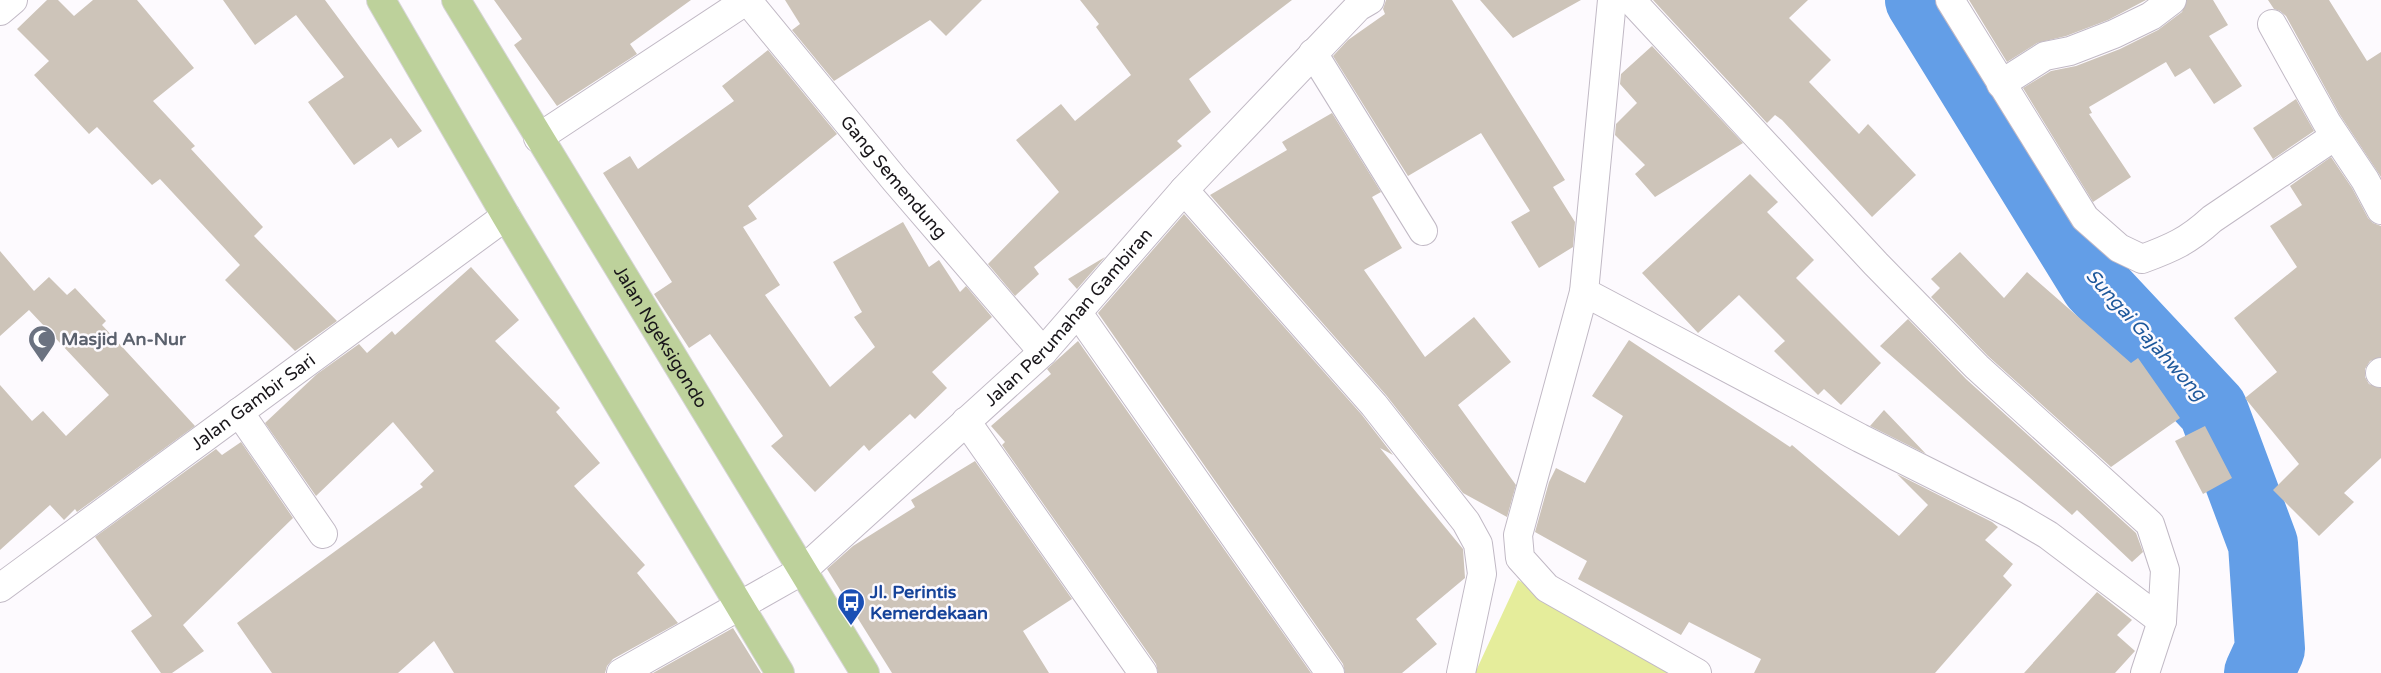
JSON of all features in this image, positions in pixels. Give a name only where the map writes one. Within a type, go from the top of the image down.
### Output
[{"type":"main road","points":[[381,0],[506,216],[780,673]]},
{"type":"main road","name":"Jalan Ngeksigondo","points":[[456,0],[538,138],[866,673]]},
{"type":"street","points":[[0,11],[13,0]]},
{"type":"street","points":[[538,138],[747,0]]},
{"type":"street","name":"Gang Semendung","points":[[747,0],[895,180],[1043,352]]},
{"type":"street","points":[[1612,0],[1584,292],[1518,535],[1520,558],[1547,588],[1697,673]]},
{"type":"street","points":[[1632,0],[1876,264],[1977,367],[2150,524],[2165,570],[2162,620],[2145,673]]},
{"type":"street","points":[[1950,0],[2085,218],[2119,248],[2142,259],[2175,248],[2198,232],[2212,219],[2335,136]]},
{"type":"street","points":[[2001,84],[2045,56],[2070,52],[2114,34],[2151,16],[2172,0]]},
{"type":"street","name":"Jalan Perumahan Gambiran","points":[[621,673],[803,570],[1043,352],[1184,190],[1361,2]]},
{"type":"street","points":[[2272,24],[2335,136],[2365,180],[2381,210]]},
{"type":"street","points":[[1313,53],[1423,231]]},
{"type":"street","points":[[1184,190],[1374,405],[1466,522],[1478,544],[1482,574],[1462,673]]},
{"type":"street","name":"Jalan Gambir Sari","points":[[0,588],[506,216]]},
{"type":"street","points":[[1584,292],[1860,438],[2014,515],[2048,535],[2162,620]]},
{"type":"street","points":[[1078,313],[1330,673]]},
{"type":"street","points":[[239,412],[323,534]]},
{"type":"street","points":[[966,421],[1143,673]]},
{"type":"green space","points":[[1518,580],[1678,673],[1475,673]]},
{"type":"building","points":[[47,0],[58,0],[74,16],[93,0],[137,0],[194,68],[153,101],[195,146],[191,149],[263,227],[254,236],[337,321],[295,351],[225,280],[240,265],[160,179],[152,185],[97,127],[89,134],[34,75],[49,61],[17,29]]},
{"type":"building","points":[[223,0],[325,0],[422,131],[398,148],[391,138],[354,165],[308,102],[344,77],[296,15],[255,45]]},
{"type":"building","points":[[494,0],[691,0],[630,44],[637,54],[557,106],[514,45],[522,39]]},
{"type":"building","points":[[785,0],[982,0],[946,36],[930,20],[834,81],[792,30],[800,24]]},
{"type":"building","points":[[1080,0],[1292,0],[1189,79],[1211,112],[1177,141],[1182,146],[1034,267],[1039,274],[1015,296],[988,264],[1059,192],[1016,140],[1061,104],[1075,121],[1131,75],[1096,27],[1099,24]]},
{"type":"building","points":[[1386,0],[1452,0],[1565,180],[1553,187],[1575,222],[1573,247],[1539,268],[1511,222],[1530,211],[1481,133],[1408,176],[1333,56],[1348,40],[1385,14],[1383,9]]},
{"type":"building","points":[[1480,0],[1581,0],[1513,38]]},
{"type":"building","points":[[1653,0],[1808,0],[1789,18],[1831,60],[1809,82],[1859,134],[1868,124],[1916,175],[1872,217],[1782,120],[1775,115],[1767,123]]},
{"type":"building","points":[[1969,0],[2146,0],[2108,20],[2066,36],[2037,43],[2007,62]]},
{"type":"building","points":[[2187,0],[2213,0],[2228,25],[2209,36],[2242,86],[2214,104],[2190,68],[2175,77],[2166,62],[2089,107],[2092,113],[2089,114],[2131,177],[2093,202],[2023,88],[2051,71],[2076,66],[2120,49],[2158,30],[2182,12]]},
{"type":"building","points":[[2268,0],[2329,0],[2367,61],[2381,52],[2381,177],[2340,115],[2286,16],[2274,9]]},
{"type":"building","points":[[1652,46],[1743,143],[1655,197],[1635,174],[1645,165],[1615,135],[1616,124],[1637,103],[1620,84],[1621,74]]},
{"type":"building","points":[[768,50],[837,134],[748,206],[757,219],[743,227],[780,285],[765,295],[830,387],[875,347],[854,317],[862,312],[833,262],[903,222],[929,267],[939,260],[960,292],[966,286],[992,317],[932,372],[947,388],[915,419],[910,414],[869,451],[864,445],[815,492],[771,446],[783,436],[710,334],[689,348],[654,294],[672,282],[603,173],[630,156],[638,169],[734,101],[722,86]]},
{"type":"building","points":[[2296,99],[2314,131],[2273,159],[2253,128]]},
{"type":"building","points":[[1332,113],[1381,192],[1372,197],[1402,248],[1364,270],[1425,357],[1474,317],[1511,362],[1458,405],[1516,485],[1507,517],[1463,493],[1386,395],[1210,195],[1287,150],[1282,142]]},
{"type":"building","points":[[2331,157],[2352,188],[2368,218],[2373,223],[2381,226],[2381,357],[2370,361],[2365,369],[2365,377],[2369,384],[2381,388],[2381,458],[2344,493],[2354,502],[2319,536],[2273,490],[2299,464],[2245,398],[2277,372],[2234,318],[2297,267],[2270,226],[2302,205],[2290,186]]},
{"type":"building","points":[[1750,174],[1778,202],[1767,212],[1814,260],[1796,278],[1881,363],[1841,405],[1824,389],[1818,395],[1774,351],[1785,341],[1739,295],[1698,333],[1642,273]]},
{"type":"building","points":[[1184,214],[1362,415],[1393,455],[1380,448],[1463,549],[1465,578],[1416,619],[1437,644],[1402,673],[1345,673],[1343,664],[1098,313]]},
{"type":"building","points":[[0,251],[34,291],[49,277],[67,295],[75,288],[106,321],[102,325],[195,426],[77,512],[75,509],[64,520],[50,505],[0,550],[0,385],[32,421],[43,411],[66,436],[109,395],[29,310],[0,336]]},
{"type":"building","points":[[1960,252],[2004,298],[2027,272],[2131,363],[2138,358],[2180,418],[2111,467],[1988,356],[1931,297],[1940,288],[1931,279]]},
{"type":"building","points":[[1105,257],[1077,289],[1068,279]]},
{"type":"building","points":[[471,267],[519,320],[495,341],[560,408],[556,412],[600,463],[574,486],[645,565],[637,573],[678,623],[613,659],[607,666],[605,673],[454,673],[434,641],[398,673],[272,673],[237,623],[423,487],[420,484],[434,471],[393,422],[316,496],[265,423],[317,374],[359,344],[367,353],[392,331],[395,335]]},
{"type":"building","points":[[1908,319],[1966,379],[2136,533],[2143,552],[2132,562],[2077,510],[2072,515],[1880,346]]},
{"type":"building","points":[[1629,340],[1790,447],[1792,445],[1899,536],[1928,505],[1897,474],[1992,522],[1998,527],[1985,540],[2013,564],[2003,576],[2012,585],[1935,673],[1754,673],[1761,659],[1689,622],[1681,635],[1578,579],[1587,561],[1535,532],[1549,482],[1556,468],[1585,483],[1623,416],[1592,396]]},
{"type":"building","points":[[1078,341],[1311,673],[1158,673],[1156,664],[1002,445],[1005,442],[991,426],[1051,374],[1047,369]]},
{"type":"building","points":[[1884,410],[1926,454],[1870,426]]},
{"type":"building","points":[[2205,426],[2232,478],[2203,494],[2175,441]]},
{"type":"building","points":[[241,442],[293,518],[183,625],[204,651],[172,673],[161,673],[131,631],[152,616],[95,537],[216,449],[222,455]]},
{"type":"building","points":[[975,461],[1072,599],[1023,631],[1049,673],[892,673],[827,569],[853,546],[915,507],[911,500]]},
{"type":"building","points":[[2097,592],[2132,620],[2117,635],[2135,651],[2115,673],[2024,673]]},
{"type":"building","points":[[733,628],[761,673],[653,673]]},
{"type":"waterway","name":"Sungai Gajahwong","points":[[1920,0],[2095,284],[2213,410],[2263,544],[2270,649],[2259,673]]},
{"type":"place","name":"Masjid An-Nur","points":[[42,363]]},
{"type":"place","name":"Jl. Perintis Kemerdekaan","points":[[851,626]]}]
